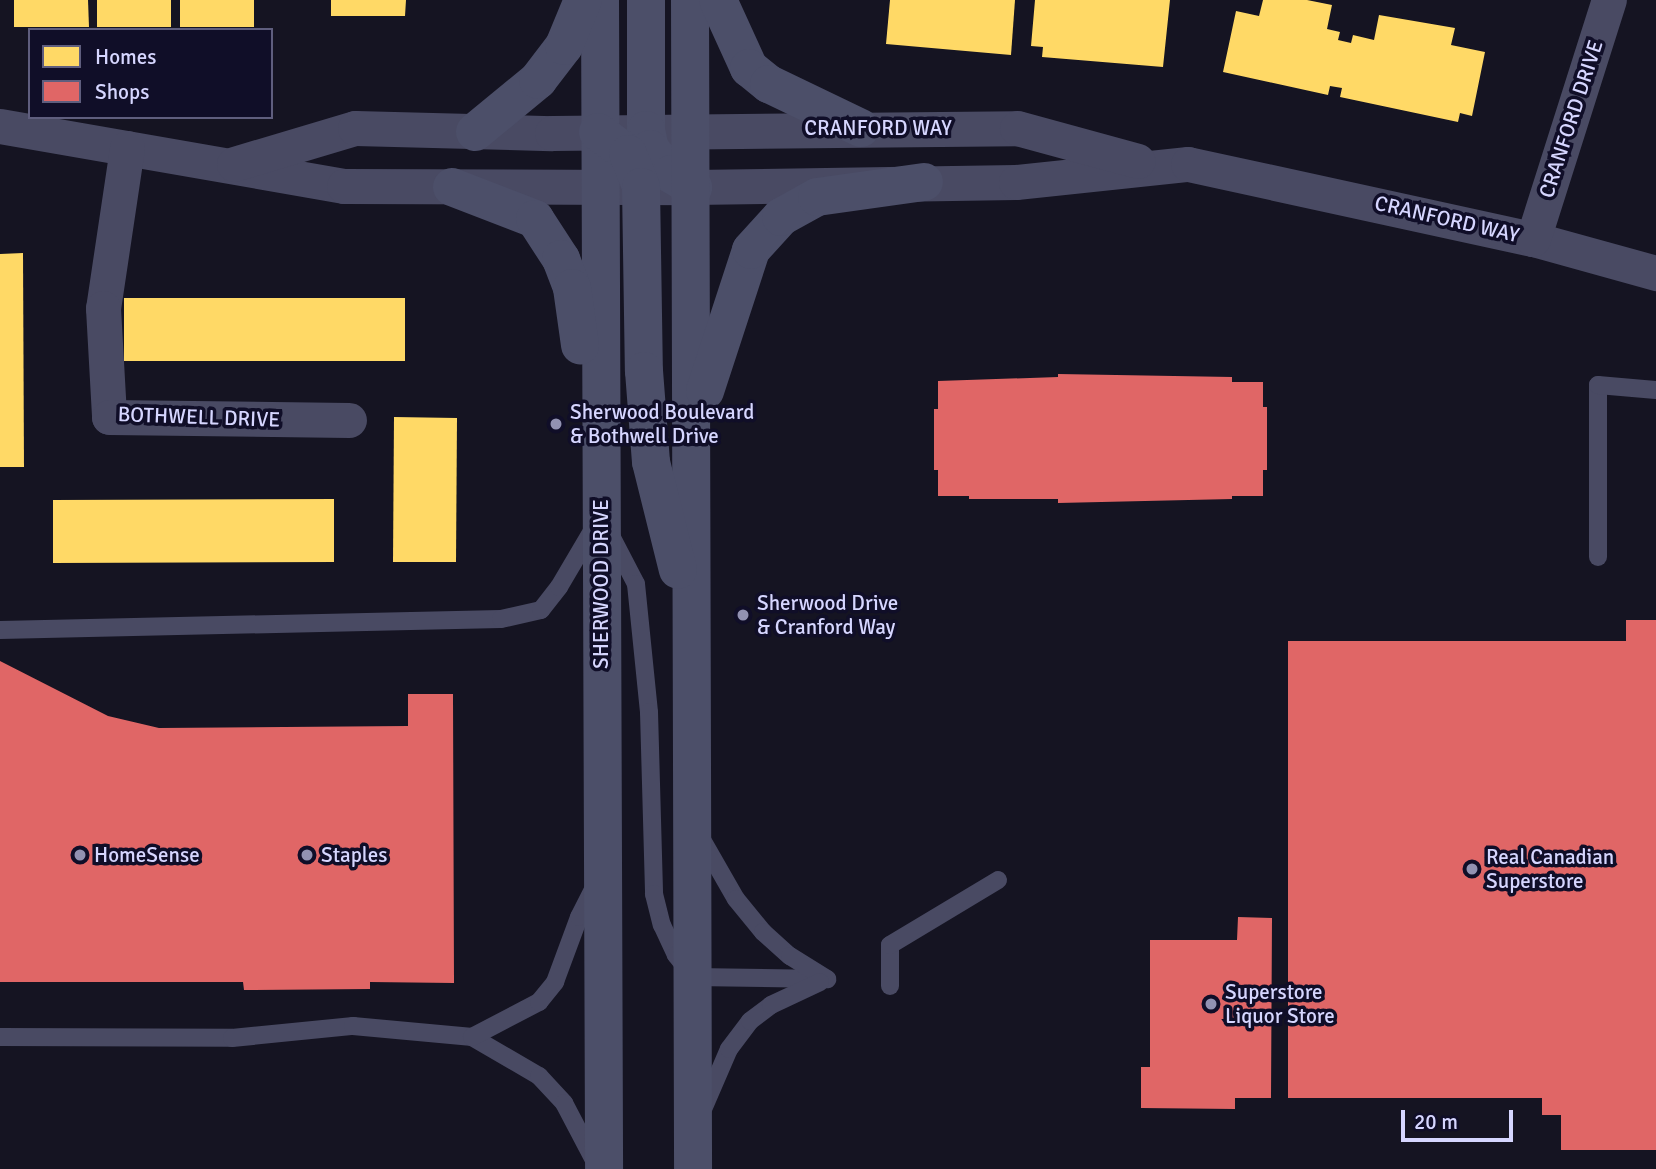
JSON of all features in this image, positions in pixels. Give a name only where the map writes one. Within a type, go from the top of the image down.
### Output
[{"type":"main road","points":[[475,132],[538,80],[564,46],[583,0]]},
{"type":"main road","name":"SHERWOOD DRIVE","points":[[600,0],[598,132],[604,1169]]},
{"type":"main road","points":[[646,0],[646,130],[650,149],[671,174],[693,187]]},
{"type":"main road","points":[[690,0],[693,129],[692,1152]]},
{"type":"main road","points":[[718,0],[749,68],[769,84],[861,128]]},
{"type":"main road","points":[[598,132],[628,154],[641,187],[644,370],[651,462],[693,626]]},
{"type":"main road","points":[[693,430],[727,316],[751,250],[781,217],[817,197],[924,183]]},
{"type":"main road","points":[[452,187],[535,219],[561,259],[572,288],[581,348],[601,376]]},
{"type":"main road","points":[[603,1032],[628,1169]]},
{"type":"street","name":"CRANFORD DRIVE","points":[[1533,239],[1609,0]]},
{"type":"street","points":[[0,126],[344,186],[599,186]]},
{"type":"street","points":[[228,166],[355,128],[598,132]]},
{"type":"street","name":"CRANFORD WAY","points":[[598,132],[1017,128],[1153,165]]},
{"type":"street","name":"BOTHWELL DRIVE","points":[[127,148],[103,308],[109,417],[349,420]]},
{"type":"street","name":"CRANFORD WAY","points":[[599,186],[1016,182],[1153,165],[1188,164],[1533,239],[1656,273]]},
{"type":"lane","points":[[1598,557],[1598,385],[1656,390]]},
{"type":"lane","points":[[0,630],[501,619],[541,610],[582,552],[600,515]]},
{"type":"lane","points":[[600,515],[636,584],[649,712],[654,894],[662,925],[676,955],[693,976],[827,979]]},
{"type":"lane","points":[[693,824],[736,899],[763,932],[790,956],[827,979]]},
{"type":"lane","points":[[472,1037],[539,1002],[555,982],[579,917],[601,874]]},
{"type":"lane","points":[[890,986],[890,945],[998,880]]},
{"type":"lane","points":[[692,1152],[729,1049],[750,1021],[771,1004],[827,979]]},
{"type":"lane","points":[[0,1037],[232,1038],[353,1026],[472,1037],[539,1076],[564,1103],[598,1169]]},
{"type":"building: Homes","points":[[14,0],[88,0],[89,27],[14,27]]},
{"type":"building: Homes","points":[[97,0],[171,0],[171,27],[97,27]]},
{"type":"building: Homes","points":[[180,0],[254,0],[254,27],[180,27]]},
{"type":"building: Homes","points":[[331,0],[406,0],[405,16],[331,16]]},
{"type":"building: Homes","points":[[890,0],[1015,0],[1011,55],[886,44]]},
{"type":"building: Homes","points":[[1035,0],[1170,0],[1163,67],[1042,57],[1043,47],[1031,46]]},
{"type":"building: Homes","points":[[1263,0],[1307,0],[1332,5],[1327,29],[1340,32],[1338,40],[1351,43],[1353,35],[1374,40],[1379,15],[1455,28],[1451,45],[1485,52],[1472,116],[1460,113],[1458,122],[1340,97],[1342,88],[1330,86],[1328,95],[1223,72],[1236,11],[1259,16]]},
{"type":"building: Homes","points":[[23,253],[24,467],[0,467],[0,254]]},
{"type":"building: Homes","points":[[124,298],[405,298],[405,361],[124,361]]},
{"type":"building: Homes","points":[[394,417],[457,418],[456,562],[393,562]]},
{"type":"building: Homes","points":[[334,499],[334,562],[53,563],[53,500]]},
{"type":"building: Shops","points":[[1058,374],[1232,377],[1232,382],[1263,382],[1263,407],[1267,407],[1267,470],[1263,470],[1263,496],[1058,503],[1058,499],[969,499],[969,496],[938,496],[938,470],[934,470],[934,409],[938,409],[938,381],[1058,377]]},
{"type":"building: Shops","name":"Real Canadian Superstore","points":[[1626,620],[1656,620],[1656,1150],[1561,1150],[1561,1115],[1542,1115],[1542,1098],[1288,1098],[1288,641],[1626,641]]},
{"type":"building: Shops","name":"Staples","points":[[0,661],[108,716],[159,728],[408,726],[408,694],[453,694],[454,983],[370,982],[370,989],[244,990],[243,982],[0,982]]},
{"type":"building: Shops","name":"Superstore Liquor Store","points":[[1238,917],[1272,918],[1271,1098],[1235,1098],[1235,1109],[1141,1108],[1141,1067],[1150,1067],[1150,940],[1237,940]]},
{"type":"place","name":"Sherwood Boulevard & Bothwell Drive","points":[[556,424]]},
{"type":"place","name":"Sherwood Drive & Cranford Way","points":[[743,615]]},
{"type":"place","name":"HomeSense","points":[[80,855]]},
{"type":"place","name":"Staples","points":[[307,855]]},
{"type":"place","name":"Real Canadian Superstore","points":[[1472,869]]},
{"type":"place","name":"Superstore Liquor Store","points":[[1211,1004]]}]
